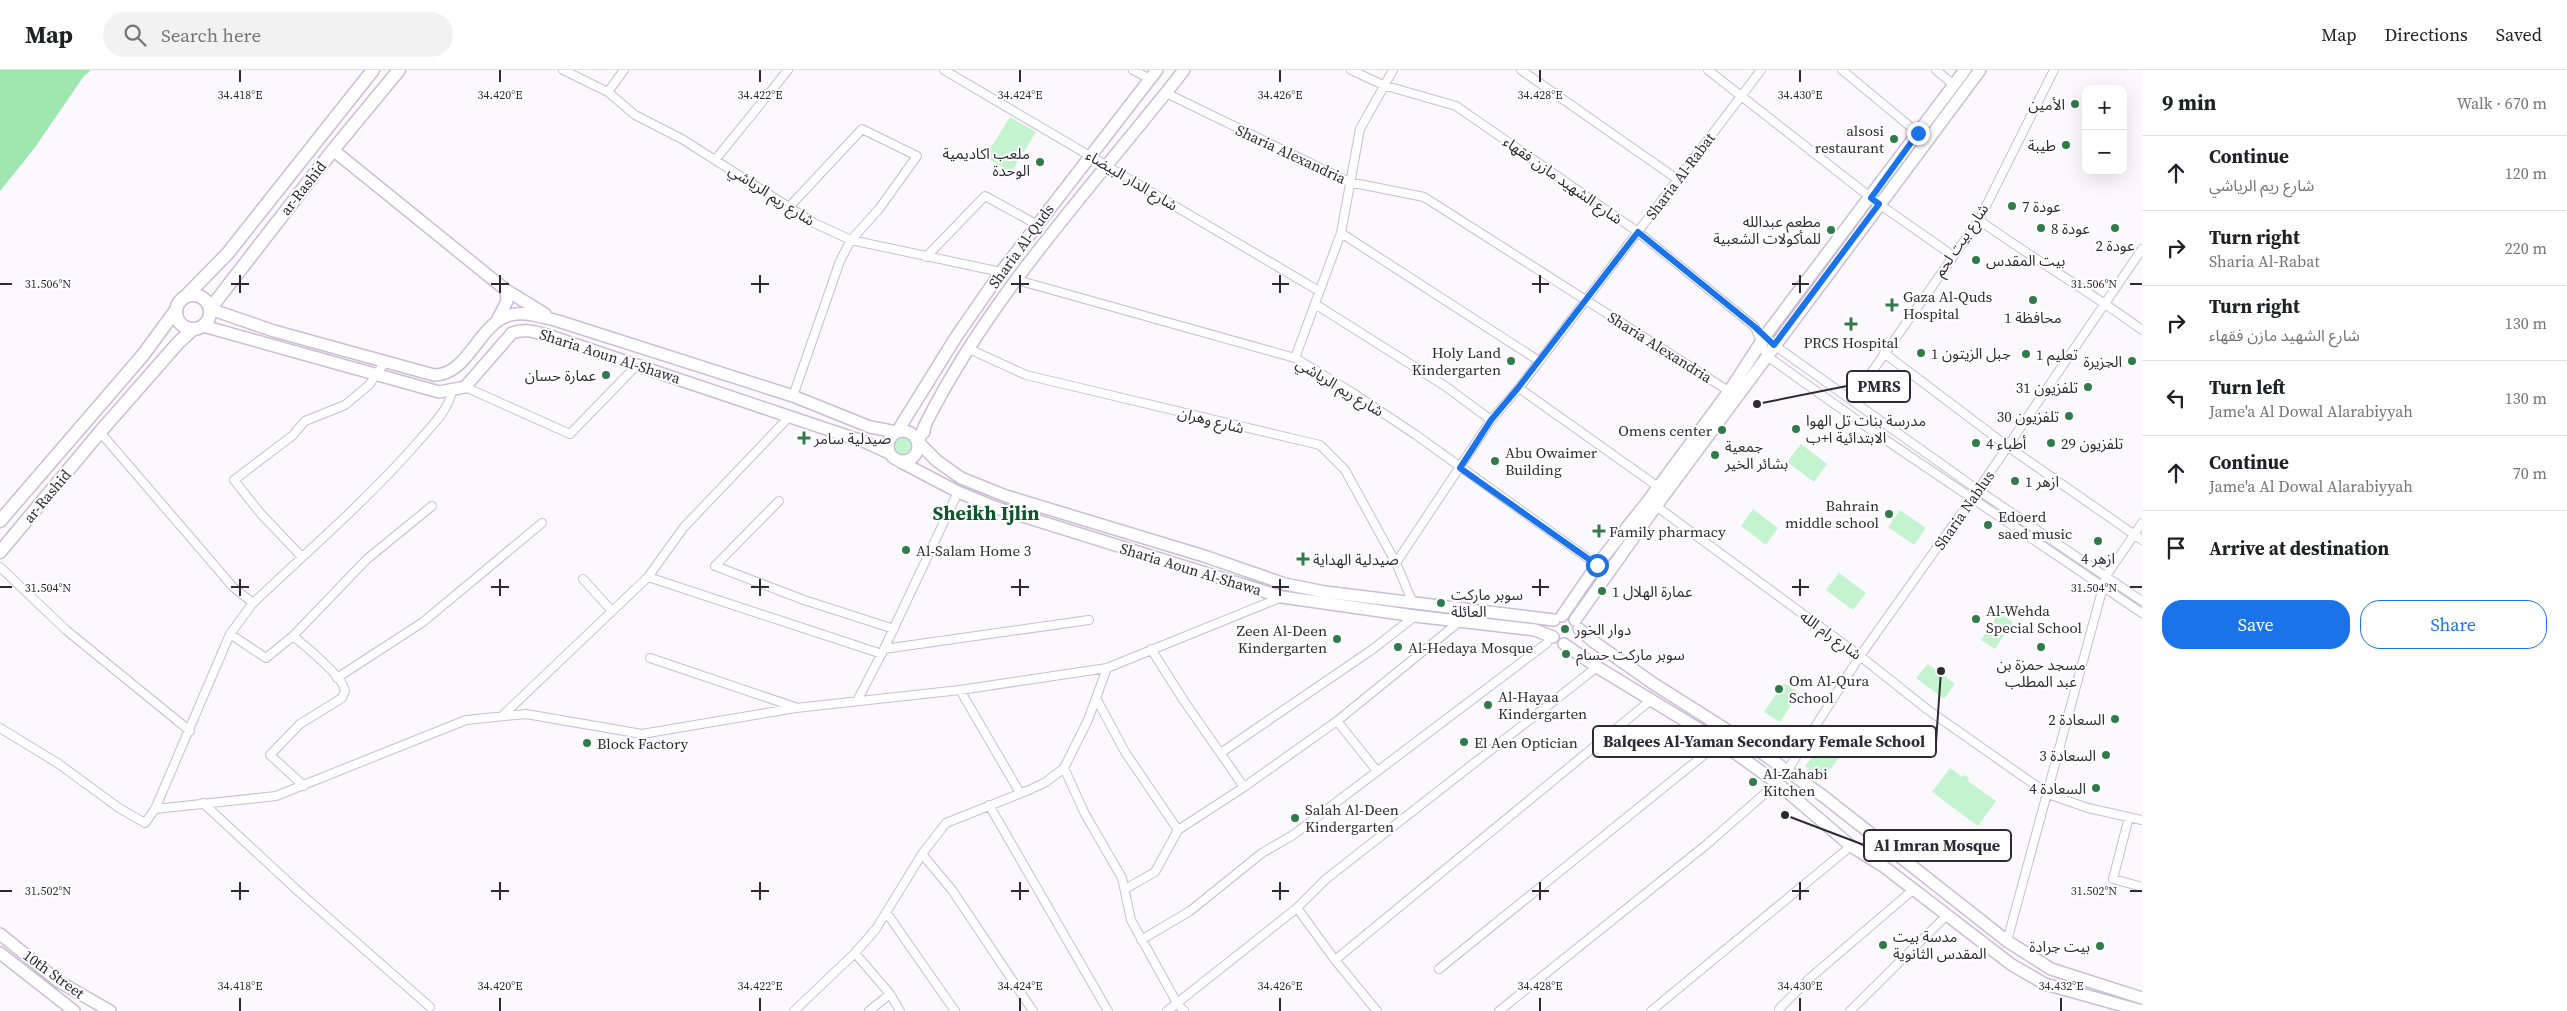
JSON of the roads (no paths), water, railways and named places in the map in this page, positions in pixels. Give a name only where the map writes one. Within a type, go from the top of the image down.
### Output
[{"type":"main road","name":"ar-Rashid","points":[[187,295],[228,253],[373,70]]},
{"type":"main road","name":"ar-Rashid","points":[[210,308],[333,150],[399,70]]},
{"type":"main road","name":"Sharia Al-Quds","points":[[918,442],[924,425],[946,383],[1017,280],[1055,227],[1184,70]]},
{"type":"main road","points":[[1764,345],[1774,345],[1875,201],[1918,133],[1964,70]]},
{"type":"main road","points":[[1980,70],[1875,201],[1657,486],[1648,501],[1597,565],[1551,629],[1550,640],[1564,644],[1597,667],[1720,742],[1777,783],[1851,846],[1883,866],[1914,889],[1987,947],[2045,984],[2142,1011]]},
{"type":"main road","name":"Sharia Al-Quds","points":[[897,432],[956,337],[1001,272],[1090,154],[1153,75]]},
{"type":"main road","name":"Sharia Aoun Al-Shawa","points":[[333,150],[506,290],[528,306],[558,321]]},
{"type":"main road","points":[[465,387],[439,392],[378,374],[180,323],[176,310],[179,301],[187,295],[202,297],[210,308],[274,331],[434,375],[446,374],[456,367],[497,321],[507,301],[506,290]]},
{"type":"main road","points":[[198,327],[209,318],[210,308]]},
{"type":"main road","name":"ar-Rashid","points":[[0,521],[143,355],[176,310]]},
{"type":"main road","name":"Sharia Aoun Al-Shawa","points":[[497,321],[516,314],[558,321],[793,396],[877,428],[897,432]]},
{"type":"main road","name":"ar-Rashid","points":[[0,552],[100,432],[178,343],[198,327]]},
{"type":"main road","name":"Sharia Aoun Al-Shawa","points":[[465,387],[512,333],[520,330],[547,334],[865,442],[888,453]]},
{"type":"main road","points":[[1564,644],[1574,642],[1577,624],[1764,345]]},
{"type":"main road","points":[[877,428],[894,424],[908,417]]},
{"type":"main road","points":[[924,425],[924,436],[928,453]]},
{"type":"main road","points":[[897,432],[907,432],[918,442],[915,456],[901,462],[888,453],[889,438],[897,432]]},
{"type":"main road","name":"Sharia Aoun Al-Shawa","points":[[918,442],[928,453],[961,478],[1006,496],[1204,556],[1285,584],[1325,592],[1413,603],[1558,618]]},
{"type":"main road","name":"Sharia Aoun Al-Shawa","points":[[901,462],[958,492],[997,508],[1282,597],[1459,622],[1535,630],[1550,640]]},
{"type":"main road","points":[[1558,618],[1577,624],[1594,642],[1654,684],[1787,771],[2007,941],[2051,969],[2142,998]]},
{"type":"main road","name":"10th Street","points":[[0,934],[58,981],[110,1011]]},
{"type":"main road","name":"10th Street","points":[[0,953],[74,1011]]},
{"type":"street","name":"شارع ريم الرياشي","points":[[563,70],[608,92],[635,115],[716,160],[814,223],[851,240],[1001,272]]},
{"type":"street","points":[[608,92],[624,70]]},
{"type":"street","points":[[716,160],[788,70]]},
{"type":"street","name":"شارع الدار البيضاء","points":[[944,70],[1090,154],[1319,291]]},
{"type":"street","points":[[1133,70],[1153,75]]},
{"type":"street","name":"شارع الشهيد مازن فقهاء","points":[[1351,70],[1383,86],[1456,106],[1638,232],[1755,327],[1764,345],[1972,499],[2142,613]]},
{"type":"street","points":[[1295,358],[1341,233],[1360,129],[1393,70]]},
{"type":"street","points":[[1521,70],[1677,179]]},
{"type":"street","points":[[1708,70],[1875,201],[1952,255]]},
{"type":"street","name":"Sharia Al-Rabat","points":[[1396,563],[1491,420],[1539,361],[1761,70]]},
{"type":"street","points":[[1842,70],[1918,133]]},
{"type":"street","points":[[1936,70],[1954,85]]},
{"type":"street","name":"شارع بيت لحم","points":[[1852,400],[1952,255],[1979,220],[2054,70]]},
{"type":"street","name":"Sharia Alexandria","points":[[1166,93],[1349,182],[1424,197],[1727,390]]},
{"type":"street","points":[[790,206],[862,129],[917,156],[879,209],[851,240],[840,261],[818,319],[793,396]]},
{"type":"street","points":[[926,257],[985,196],[1036,224]]},
{"type":"street","points":[[1979,220],[2033,259],[2106,304],[2142,330]]},
{"type":"street","points":[[1341,233],[1539,361]]},
{"type":"street","name":"Sharia Nablus","points":[[1787,771],[1860,656],[1972,499],[2142,249]]},
{"type":"street","name":"شارع ريم الرياشي","points":[[1017,280],[1295,358],[1353,393],[1597,565]]},
{"type":"street","points":[[1315,304],[1445,386],[1491,420]]},
{"type":"street","points":[[1774,345],[1978,490],[2142,601]]},
{"type":"street","name":"شارع وهران","points":[[969,349],[1026,375],[1320,446],[1345,470],[1396,563]]},
{"type":"street","points":[[1884,353],[2008,446],[2142,540]]},
{"type":"street","points":[[302,557],[261,514],[234,480],[292,436],[305,421],[345,405],[378,374],[385,362]]},
{"type":"street","points":[[465,387],[570,434],[638,364]]},
{"type":"street","points":[[1518,388],[1657,486]]},
{"type":"street","points":[[0,728],[59,764],[119,808],[145,823],[155,809],[230,634],[253,603],[379,486],[440,416],[451,399],[452,390]]},
{"type":"street","points":[[502,716],[648,577],[684,527],[790,416]]},
{"type":"street","points":[[100,432],[233,587],[253,603]]},
{"type":"street","points":[[856,701],[894,629],[958,492]]},
{"type":"street","points":[[779,501],[714,566],[804,600],[894,629]]},
{"type":"street","points":[[230,634],[266,658],[293,636],[367,559],[432,506]]},
{"type":"street","name":"شارع رام الله","points":[[1656,506],[1860,656],[1928,710],[2048,794],[2088,808],[2142,820]]},
{"type":"street","points":[[337,678],[423,622],[542,523]]},
{"type":"street","points":[[2007,941],[2106,576],[2142,523]]},
{"type":"street","points":[[1396,563],[1413,603]]},
{"type":"street","points":[[0,567],[66,630],[190,731]]},
{"type":"street","points":[[648,577],[883,651],[1089,620]]},
{"type":"street","points":[[583,578],[612,611]]},
{"type":"street","points":[[155,809],[276,796],[466,720],[526,714],[642,734],[796,708],[960,690],[1107,668],[1282,597]]},
{"type":"street","points":[[1222,752],[1373,648],[1415,616]]},
{"type":"street","points":[[1124,889],[1155,872],[1178,830],[1244,787],[1337,721],[1459,622]]},
{"type":"street","points":[[293,636],[326,664],[345,691],[342,698],[300,724],[270,755],[304,786]]},
{"type":"street","points":[[1141,940],[1190,911],[1262,853],[1293,835],[1550,640]]},
{"type":"street","points":[[1151,649],[1184,701],[1222,752],[1244,787]]},
{"type":"street","points":[[650,658],[796,708]]},
{"type":"street","points":[[1167,1011],[1297,908],[1326,879],[1597,667]]},
{"type":"street","points":[[794,1011],[856,953],[876,928],[922,854],[946,823],[1046,782],[1064,768],[1088,720],[1107,668]]},
{"type":"street","points":[[960,690],[1020,793]]},
{"type":"street","points":[[1096,698],[1126,752],[1178,830]]},
{"type":"street","points":[[1335,960],[1651,700]]},
{"type":"street","points":[[1337,721],[1377,771]]},
{"type":"street","points":[[1439,969],[1720,742]]},
{"type":"street","points":[[1064,768],[1085,814],[1122,878],[1130,920],[1177,1003],[1184,1011]]},
{"type":"street","points":[[1499,1011],[1706,845],[1777,783]]},
{"type":"street","points":[[203,803],[298,891],[430,1007]]},
{"type":"street","points":[[989,805],[1108,1011]]},
{"type":"street","points":[[2129,817],[2113,879],[2142,887]]},
{"type":"street","points":[[1651,1011],[1851,846]]},
{"type":"street","points":[[922,854],[952,890],[1033,1011]]},
{"type":"street","points":[[1779,1009],[1810,978],[1914,889]]},
{"type":"street","points":[[1297,908],[1335,960],[1377,1011]]},
{"type":"street","points":[[886,912],[954,1011]]},
{"type":"street","points":[[1850,1011],[1947,915]]},
{"type":"street","points":[[856,953],[890,994],[900,1011]]},
{"type":"street","points":[[869,1011],[890,994]]},
{"type":"place","name":"الأمين","points":[[2075,104]]},
{"type":"place","name":"alsosi restaurant","points":[[1894,139]]},
{"type":"place","name":"طيبة","points":[[2066,145]]},
{"type":"place","name":"ملعب اكاديمية الوحدة","points":[[1040,162]]},
{"type":"place","name":"عودة 7","points":[[2012,206]]},
{"type":"place","name":"عودة 8","points":[[2041,228]]},
{"type":"place","name":"عودة 2","points":[[2115,228]]},
{"type":"place","name":"مطعم عبدالله للمأكولات الشعبية","points":[[1831,230]]},
{"type":"place","name":"بيت المقدس","points":[[1976,260]]},
{"type":"place","name":"محافظة 1","points":[[2033,300]]},
{"type":"place","name":"Gaza Al-Quds Hospital","points":[[1892,305]]},
{"type":"place","name":"PRCS Hospital","points":[[1851,324]]},
{"type":"place","name":"جبل الزيتون 1","points":[[1921,353]]},
{"type":"place","name":"تعليم 1","points":[[2026,354]]},
{"type":"place","name":"Holy Land Kindergarten","points":[[1511,361]]},
{"type":"place","name":"الجزيرة","points":[[2132,361]]},
{"type":"place","name":"عمارة حسان","points":[[606,375]]},
{"type":"place","name":"تلفزيون 31","points":[[2088,387]]},
{"type":"place","name":"PMRS","points":[[1757,404]]},
{"type":"place","name":"تلفزيون 30","points":[[2069,416]]},
{"type":"place","name":"مدرسة بنات تل الهوا الابتدائية ا+ب","points":[[1796,429]]},
{"type":"place","name":"Omens center","points":[[1722,430]]},
{"type":"place","name":"صيدلية سامر","points":[[804,438]]},
{"type":"place","name":"أطباء 4","points":[[1976,443]]},
{"type":"place","name":"تلفزيون 29","points":[[2051,443]]},
{"type":"place","name":"جمعية بشائر الخير","points":[[1715,455]]},
{"type":"place","name":"Abu Owaimer Building","points":[[1495,461]]},
{"type":"place","name":"ازهر 1","points":[[2015,481]]},
{"type":"place","name":"Bahrain middle school","points":[[1889,514]]},
{"type":"place","name":"Edoerd saed music","points":[[1988,525]]},
{"type":"place","name":"Family pharmacy","points":[[1599,531]]},
{"type":"place","name":"ازهر 4","points":[[2098,541]]},
{"type":"place","name":"Al-Salam Home 3","points":[[906,550]]},
{"type":"place","name":"صيدلية الهداية","points":[[1303,559]]},
{"type":"place","name":"عمارة الهلال 1","points":[[1602,591]]},
{"type":"place","name":"سوبر ماركت العائلة","points":[[1441,603]]},
{"type":"place","name":"Al-Wehda Special School","points":[[1976,619]]},
{"type":"place","name":"دوار الخور","points":[[1565,629]]},
{"type":"place","name":"Zeen Al-Deen Kindergarten","points":[[1337,639]]},
{"type":"place","name":"Al-Hedaya Mosque","points":[[1398,647]]},
{"type":"place","name":"مسجد حمزة بن عبد المطلب","points":[[2041,647]]},
{"type":"place","name":"سوبر ماركت حسام","points":[[1566,654]]},
{"type":"place","name":"Balqees Al-Yaman Secondary Female School","points":[[1941,671]]},
{"type":"place","name":"Om Al-Qura School","points":[[1779,689]]},
{"type":"place","name":"Al-Hayaa Kindergarten","points":[[1488,705]]},
{"type":"place","name":"السعادة 2","points":[[2115,719]]},
{"type":"place","name":"El Aen Optician","points":[[1464,742]]},
{"type":"place","name":"Block Factory","points":[[587,743]]},
{"type":"place","name":"السعادة 3","points":[[2106,755]]},
{"type":"place","name":"Al-Zahabi Kitchen","points":[[1753,782]]},
{"type":"place","name":"السعادة 4","points":[[2096,788]]},
{"type":"place","name":"Al Imran Mosque","points":[[1785,815]]},
{"type":"place","name":"Salah Al-Deen Kindergarten","points":[[1295,818]]},
{"type":"place","name":"مدسة بيت المقدس الثانوية","points":[[1883,945]]},
{"type":"place","name":"بيت جرادة","points":[[2100,946]]},
{"type":"district","name":"Sheikh Ijlin","points":[[986,513]]}]
